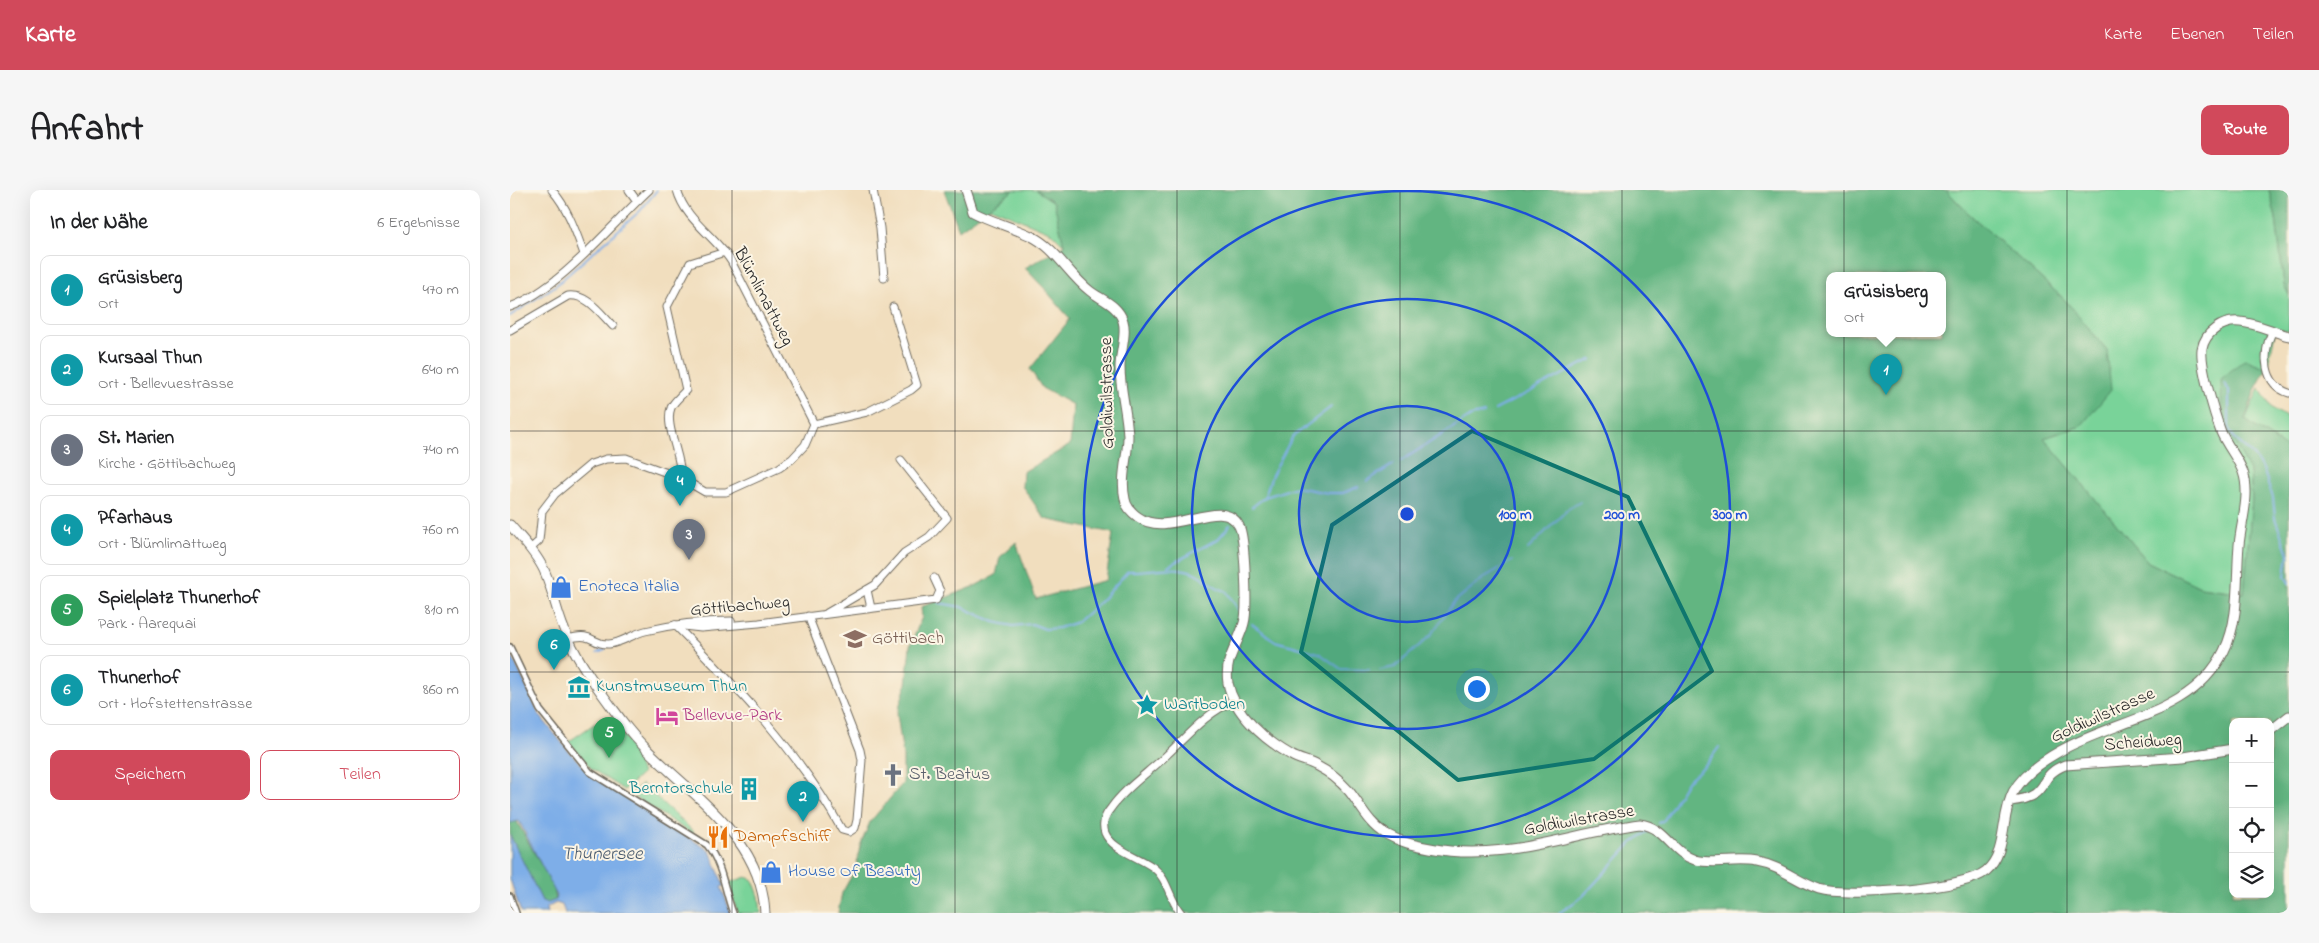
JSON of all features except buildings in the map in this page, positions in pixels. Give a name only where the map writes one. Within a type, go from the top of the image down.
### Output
[{"type":"street","points":[[552,190],[559,198],[575,228],[584,254]]},
{"type":"street","points":[[629,190],[637,201]]},
{"type":"street","points":[[510,307],[548,285],[584,254],[648,190]]},
{"type":"street","name":"Blümlimattweg","points":[[677,190],[684,207],[697,224],[725,252],[742,281],[780,362],[814,424]]},
{"type":"street","points":[[873,190],[880,228],[884,278]]},
{"type":"street","name":"Goldiwilstrasse","points":[[966,190],[973,212],[1032,236],[1051,249],[1069,273],[1090,291],[1114,306],[1123,322],[1120,363],[1121,392],[1128,437],[1124,498],[1129,509],[1141,519],[1156,524],[1183,522],[1209,514],[1221,513],[1230,516],[1239,526],[1242,539],[1246,618],[1242,632],[1228,661],[1229,686],[1234,701],[1264,736],[1293,756],[1315,765],[1339,782],[1350,792],[1370,820],[1382,832],[1397,840],[1447,852],[1478,853],[1534,847],[1629,826],[1645,825],[1658,830],[1679,852],[1697,860],[1753,861],[1772,865],[1805,883],[1829,891],[1930,887],[1969,881],[1990,867],[2000,851],[2010,802],[2024,777],[2050,757],[2082,739],[2125,724],[2186,696],[2207,679],[2216,667],[2232,630],[2239,542],[2246,500],[2243,473],[2221,432],[2205,376],[2202,350],[2206,339],[2215,328],[2227,323],[2239,322],[2289,336]]},
{"type":"street","points":[[682,478],[681,464],[669,418],[671,408],[686,390],[667,307],[690,263],[725,252]]},
{"type":"street","points":[[510,330],[568,296],[578,295],[584,297],[613,326]]},
{"type":"street","points":[[530,549],[539,541],[542,511],[555,494],[592,464],[606,459],[626,458],[682,478],[704,492],[718,494],[734,490],[779,468],[792,459],[805,445],[814,424],[867,412],[911,390],[917,385],[893,307]]},
{"type":"street","points":[[2272,332],[2266,344],[2267,368],[2273,383],[2280,390],[2289,393]]},
{"type":"street","name":"Göttibachweg","points":[[826,614],[881,580],[904,553],[929,537],[947,518],[902,460]]},
{"type":"street","points":[[510,525],[530,549],[546,575],[568,639],[634,736],[734,834],[759,878],[765,913]]},
{"type":"street","name":"Göttibachweg","points":[[568,639],[584,635],[605,644],[611,644],[644,631],[675,625],[701,628],[936,600],[940,591],[934,578]]},
{"type":"street","points":[[867,590],[871,608]]},
{"type":"street","points":[[675,625],[748,700],[820,792],[842,830],[850,832],[855,828],[857,820],[862,760],[846,711],[808,616]]},
{"type":"street","points":[[510,647],[540,710],[590,772],[707,845],[717,861],[725,882],[725,893],[734,913]]},
{"type":"street","points":[[1181,913],[1175,906],[1164,878],[1153,867],[1110,841],[1105,833],[1104,821],[1111,807],[1150,769],[1217,709],[1234,701]]},
{"type":"street","points":[[2274,728],[2289,716]]},
{"type":"street","name":"Scheidweg","points":[[2010,802],[2024,800],[2039,792],[2055,768],[2064,765],[2175,758],[2229,750]]},
{"type":"street","points":[[510,896],[516,913]]},
{"type":"highlighted area","points":[[1472,431],[1628,497],[1712,671],[1594,759],[1458,780],[1301,652],[1332,525]]},
{"type":"green space","points":[[944,190],[1014,190],[959,230]]},
{"type":"green space","points":[[1014,190],[1036,190],[1054,202],[1064,245],[1052,233],[990,207]]},
{"type":"green space","points":[[1036,190],[1946,190],[1967,212],[2065,300],[2107,350],[2111,390],[2081,426],[2044,438],[2148,562],[2200,587],[2244,593],[2252,499],[2250,471],[2222,420],[2221,379],[2245,359],[2267,368],[2255,390],[2245,420],[2289,450],[2289,913],[838,913],[842,893],[856,868],[860,846],[870,822],[903,783],[903,756],[897,714],[906,685],[910,646],[922,617],[921,607],[973,587],[996,575],[1000,557],[1016,542],[1036,599],[1106,580],[1113,533],[1045,519],[1022,486],[1023,472],[1070,445],[1073,405],[1042,388],[1030,369],[1070,319],[1025,268],[1064,245],[1054,202]]},
{"type":"green space","points":[[1946,190],[2269,190],[2276,218],[2284,285],[2289,295],[2289,331],[2276,329],[2267,368],[2222,420],[2250,471],[2252,499],[2244,593],[2200,587],[2148,562],[2044,438],[2081,426],[2107,350],[2065,300],[1967,212]]},
{"type":"green space","points":[[2269,190],[2289,190],[2289,295],[2284,285],[2276,218]]},
{"type":"green space","points":[[2259,388],[2272,408],[2289,419],[2289,450],[2245,420]]},
{"type":"green space","points":[[594,724],[614,724],[632,746],[642,774],[624,790],[592,769],[568,742]]},
{"type":"green space","points":[[642,784],[694,832],[692,834],[633,796],[633,792]]},
{"type":"green space","points":[[516,820],[554,888],[556,900],[548,903],[542,901],[510,835],[510,823]]},
{"type":"green space","points":[[746,877],[753,880],[759,896],[761,913],[738,913],[730,892],[729,883]]},
{"type":"water","name":"Thunersee","points":[[510,652],[540,716],[572,755],[597,779],[710,851],[724,886],[721,887],[731,913],[565,913],[562,905],[556,903],[546,908],[547,913],[521,913],[510,879],[510,835],[542,901],[548,903],[556,900],[557,896],[519,821],[510,823]]},
{"type":"waterway","points":[[510,316],[555,286],[640,211],[657,190]]},
{"type":"waterway","points":[[1495,410],[1592,359]]},
{"type":"waterway","points":[[2224,383],[2229,391],[2229,429],[2234,438],[2251,453],[2263,469],[2273,498],[2275,518],[2288,554],[2285,576],[2289,583]]},
{"type":"waterway","points":[[1265,497],[1272,475],[1293,436],[1331,407]]},
{"type":"waterway","points":[[1401,461],[1471,416],[1484,413]]},
{"type":"waterway","points":[[1367,481],[1394,464]]},
{"type":"waterway","points":[[1252,507],[1265,497],[1296,487],[1328,493],[1343,493],[1358,487]]},
{"type":"waterway","points":[[1528,549],[1568,509],[1580,502]]},
{"type":"waterway","points":[[1168,566],[1218,539],[1230,525]]},
{"type":"waterway","points":[[1380,670],[1395,667],[1430,636],[1454,602],[1485,577],[1512,561]]},
{"type":"waterway","points":[[939,603],[962,607],[994,622],[1013,626],[1032,624],[1045,629],[1059,628],[1077,622],[1101,601],[1128,571],[1168,568],[1193,572],[1217,588],[1226,591],[1240,612]]},
{"type":"waterway","points":[[1252,624],[1275,641],[1319,653],[1341,669],[1369,670]]},
{"type":"waterway","name":"Göttibach","points":[[597,653],[605,650]]},
{"type":"waterway","points":[[1659,823],[1664,820],[1687,781],[1706,765],[1719,747]]},
{"type":"waterway","points":[[1559,913],[1582,897],[1632,843],[1648,831]]},
{"type":"place","name":"Grüsisberg","points":[[1886,395]]},
{"type":"place","name":"Pfarhaus","points":[[680,506]]},
{"type":"place","name":"St. Marien","points":[[689,560]]},
{"type":"place","name":"Enoteca Italia","points":[[561,587]]},
{"type":"place","name":"Göttibach","points":[[855,639]]},
{"type":"place","name":"Thunerhof","points":[[554,670]]},
{"type":"place","name":"Kunstmuseum Thun","points":[[579,687]]},
{"type":"place","name":"Wartboden","points":[[1147,705]]},
{"type":"place","name":"Bellevue-Park","points":[[667,716]]},
{"type":"place","name":"Spielplatz Thunerhof","points":[[609,758]]},
{"type":"place","name":"St. Beatus","points":[[893,775]]},
{"type":"place","name":"Berntorschule","points":[[749,789]]},
{"type":"place","name":"Kursaal Thun","points":[[803,822]]},
{"type":"place","name":"Dampfschiff","points":[[718,837]]},
{"type":"place","name":"House Of Beauty","points":[[771,872]]}]
